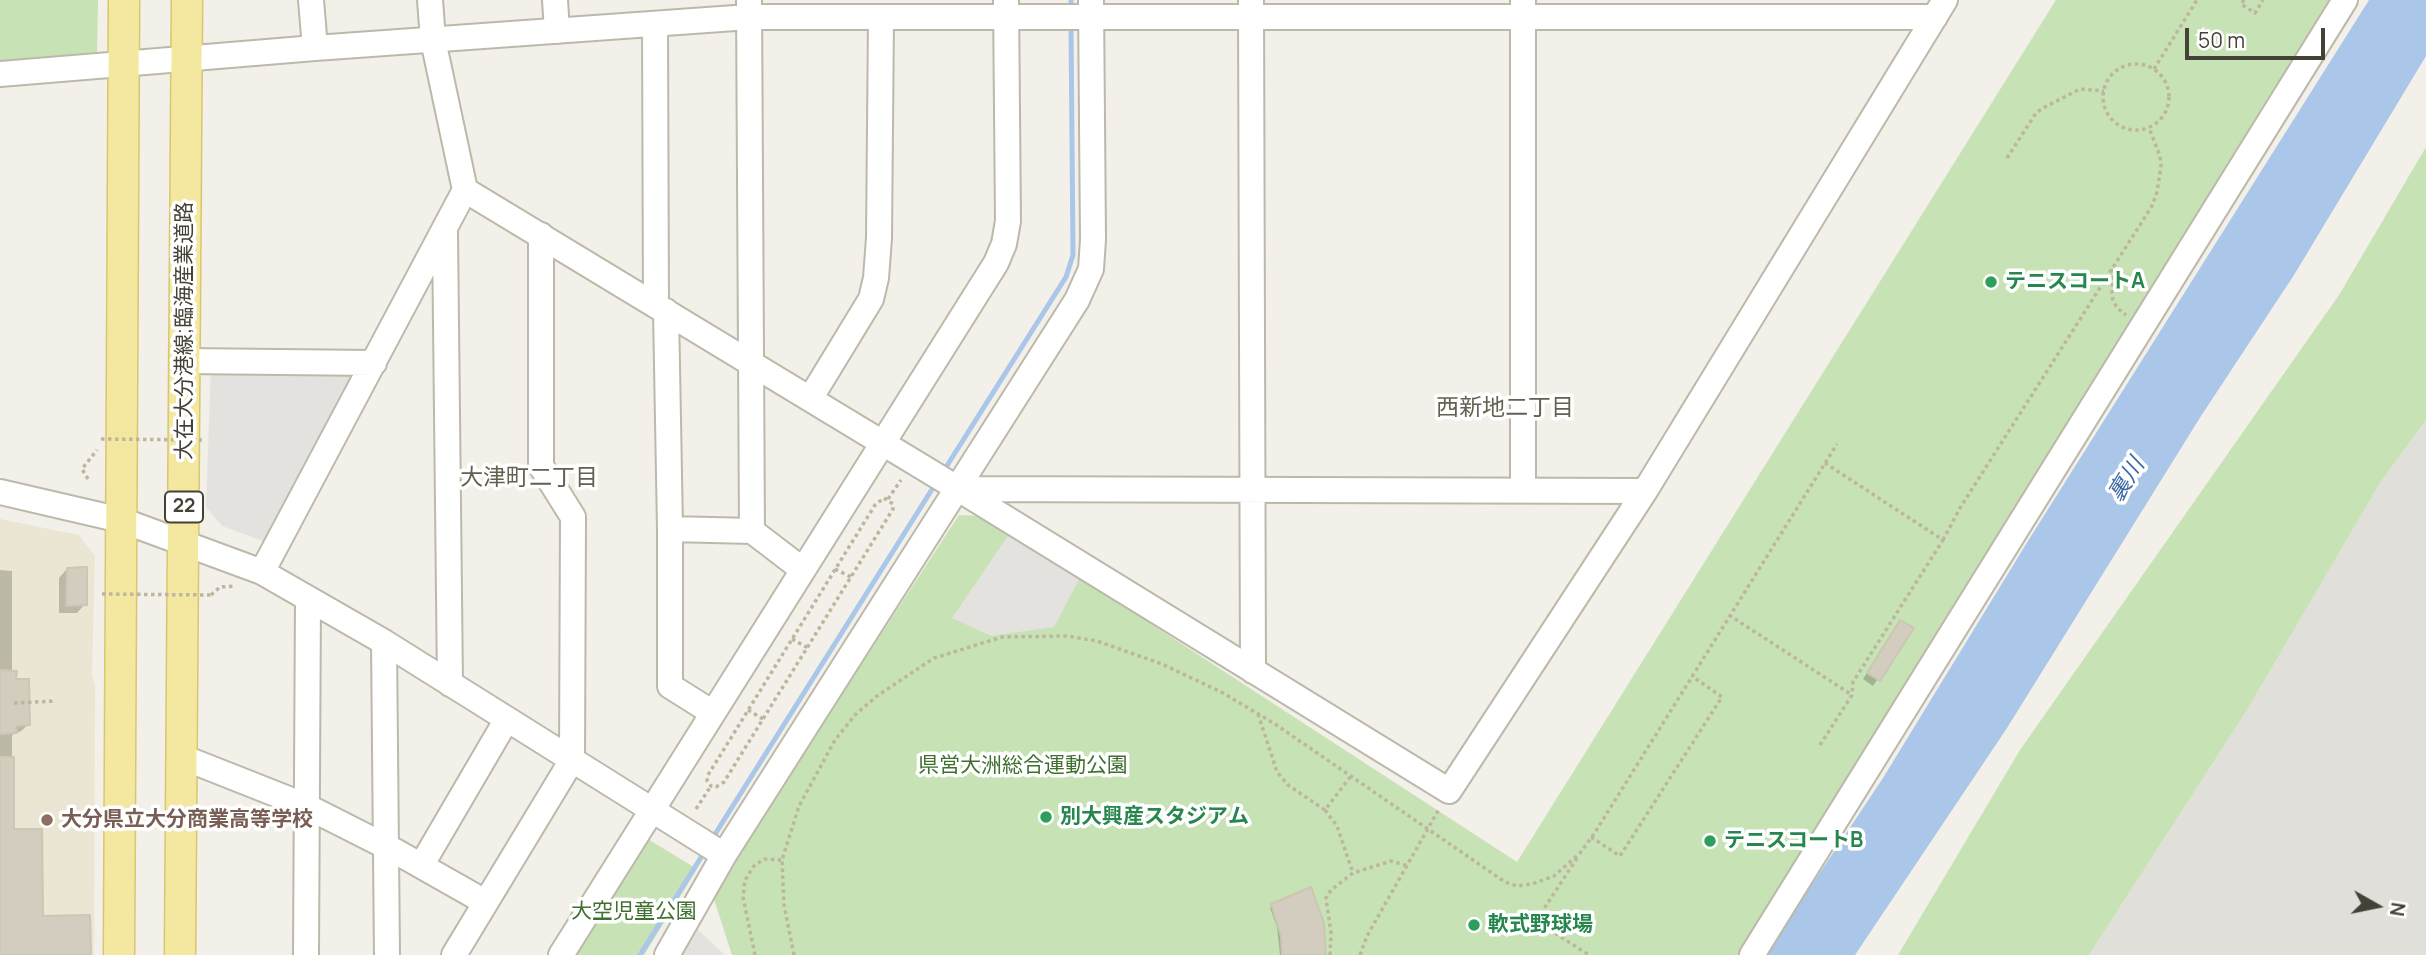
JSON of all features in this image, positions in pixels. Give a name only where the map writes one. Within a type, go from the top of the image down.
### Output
[{"type":"main road","points":[[119,955],[124,0]]},
{"type":"main road","name":"大在大分港線;臨海産業道路","points":[[180,955],[187,0]]},
{"type":"street","points":[[311,0],[315,48]]},
{"type":"street","points":[[262,572],[465,190],[433,40],[430,0]]},
{"type":"street","points":[[555,0],[557,31]]},
{"type":"street","points":[[1752,955],[2345,0]]},
{"type":"street","points":[[0,75],[315,48],[655,24],[749,9],[881,18],[1007,9],[1081,13],[1251,8],[1940,8]]},
{"type":"street","points":[[1251,8],[1253,671]]},
{"type":"street","points":[[465,190],[946,481],[1449,791],[1645,491],[1940,8]]},
{"type":"street","points":[[749,9],[752,531]]},
{"type":"street","points":[[561,955],[978,293],[1004,244],[1008,221],[1007,9]]},
{"type":"street","points":[[1522,9],[1523,490]]},
{"type":"street","points":[[667,955],[946,481],[1077,300],[1091,270],[1093,240],[1081,13]]},
{"type":"street","points":[[810,399],[871,299],[876,278],[879,238],[881,18]]},
{"type":"street","points":[[655,24],[661,308],[670,529],[670,686],[713,712]]},
{"type":"street","points":[[445,229],[450,684]]},
{"type":"street","points":[[454,955],[572,760],[573,517],[541,466],[541,235]]},
{"type":"street","points":[[185,361],[374,363]]},
{"type":"street","points":[[946,481],[1253,489],[1645,491]]},
{"type":"street","points":[[0,492],[121,520],[262,572],[384,642],[724,855]]},
{"type":"street","points":[[670,529],[752,531],[803,570]]},
{"type":"street","points":[[306,955],[308,600]]},
{"type":"street","points":[[384,642],[387,955]]},
{"type":"street","points":[[421,866],[507,719]]},
{"type":"street","points":[[182,757],[306,806],[386,846],[485,902]]},
{"type":"path","points":[[2154,69],[2197,0]]},
{"type":"path","points":[[2244,0],[2241,4],[2255,13],[2263,0]]},
{"type":"path","points":[[2131,64],[2141,64],[2154,69],[2165,78],[2169,88],[2169,105],[2163,117],[2149,128],[2130,130],[2118,125],[2109,117],[2104,106],[2107,80],[2117,70],[2131,64]]},
{"type":"path","points":[[2007,158],[2036,113],[2043,108],[2080,89],[2104,91]]},
{"type":"path","points":[[1820,745],[1852,695],[1853,682],[1943,540],[1960,508],[2152,206],[2157,192],[2160,156],[2149,128]]},
{"type":"path","points":[[2114,267],[2112,293],[2117,308],[2131,318],[2145,323]]},
{"type":"path","points":[[88,479],[82,469],[102,444],[101,439],[202,440]]},
{"type":"path","points":[[1825,463],[1943,540]]},
{"type":"path","points":[[888,499],[901,480]]},
{"type":"path","points":[[888,499],[893,503],[893,509],[808,648],[722,785],[711,786],[708,775],[748,710],[878,501],[888,499]]},
{"type":"path","points":[[835,569],[851,578]]},
{"type":"path","points":[[102,594],[211,595],[220,587],[237,586]]},
{"type":"path","points":[[1728,615],[1852,695]]},
{"type":"path","points":[[792,639],[808,648]]},
{"type":"path","points":[[1589,955],[1536,921],[1591,837],[1620,856],[1722,697],[1692,676]]},
{"type":"path","points":[[14,703],[56,701]]},
{"type":"path","points":[[748,710],[763,719]]},
{"type":"path","points":[[1258,714],[1277,772],[1288,785],[1325,810],[1337,826],[1353,873]]},
{"type":"path","points":[[1325,810],[1351,776]]},
{"type":"path","points":[[696,809],[711,786]]},
{"type":"path","points":[[1360,955],[1367,936],[1449,791]]},
{"type":"path","points":[[755,955],[743,897],[745,880],[754,866],[764,859],[782,860],[785,905],[794,955]]},
{"type":"path","points":[[1330,955],[1331,933],[1326,898],[1331,890],[1353,873],[1391,861],[1408,866]]},
{"type":"shaded area","points":[[211,365],[360,366],[266,542],[222,526],[206,507]]},
{"type":"shaded area","points":[[2426,420],[2426,955],[2089,955],[2247,710],[2380,483]]},
{"type":"shaded area","name":"大分県立大分商業高等学校","points":[[0,519],[79,535],[95,556],[92,674],[95,685],[94,955],[0,955]]},
{"type":"shaded area","points":[[1014,527],[1082,574],[1054,627],[991,636],[952,618]]},
{"type":"shaded area","points":[[695,927],[725,955],[677,955]]},
{"type":"green space","points":[[0,0],[98,0],[97,54],[0,61]]},
{"type":"green space","name":"県営大洲総合運動公園","points":[[2056,0],[2343,0],[1748,955],[732,955],[712,893],[959,515],[985,516],[1517,862]]},
{"type":"green space","points":[[2426,147],[2426,420],[2380,483],[2247,710],[2089,955],[1898,955],[2020,750],[2339,295]]},
{"type":"green space","name":"大空児童公園","points":[[646,838],[697,869],[644,955],[571,955]]},
{"type":"water","name":"裏川","points":[[2369,0],[2426,0],[2426,56],[2294,275],[2201,416],[2007,728],[1855,955],[1765,955],[1883,778],[2028,541]]},
{"type":"building","points":[[87,567],[87,605],[66,606],[67,568]]},
{"type":"building","points":[[1900,620],[1914,628],[1880,681],[1867,673]]},
{"type":"building","points":[[0,670],[17,671],[16,679],[29,679],[30,725],[16,726],[17,733],[0,734]]},
{"type":"building","points":[[0,757],[14,757],[14,829],[42,829],[43,916],[90,915],[91,955],[0,955]]},
{"type":"building","points":[[1311,887],[1324,923],[1326,955],[1282,955],[1281,936],[1271,904]]},
{"type":"waterway","points":[[1071,0],[1071,12]]},
{"type":"waterway","points":[[943,472],[1066,277],[1073,255],[1071,25]]},
{"type":"waterway","points":[[712,839],[936,483]]},
{"type":"waterway","points":[[640,955],[705,851]]},
{"type":"place","name":"テニスコートA","points":[[1991,282]]},
{"type":"place","name":"別大興産スタジアム","points":[[1046,817]]},
{"type":"place","name":"大分県立大分商業高等学校","points":[[47,820]]},
{"type":"place","name":"テニスコートB","points":[[1710,841]]},
{"type":"place","name":"軟式野球場","points":[[1474,925]]},
{"type":"district","name":"西新地二丁目","points":[[1505,409]]},
{"type":"district","name":"大津町二丁目","points":[[529,479]]}]
